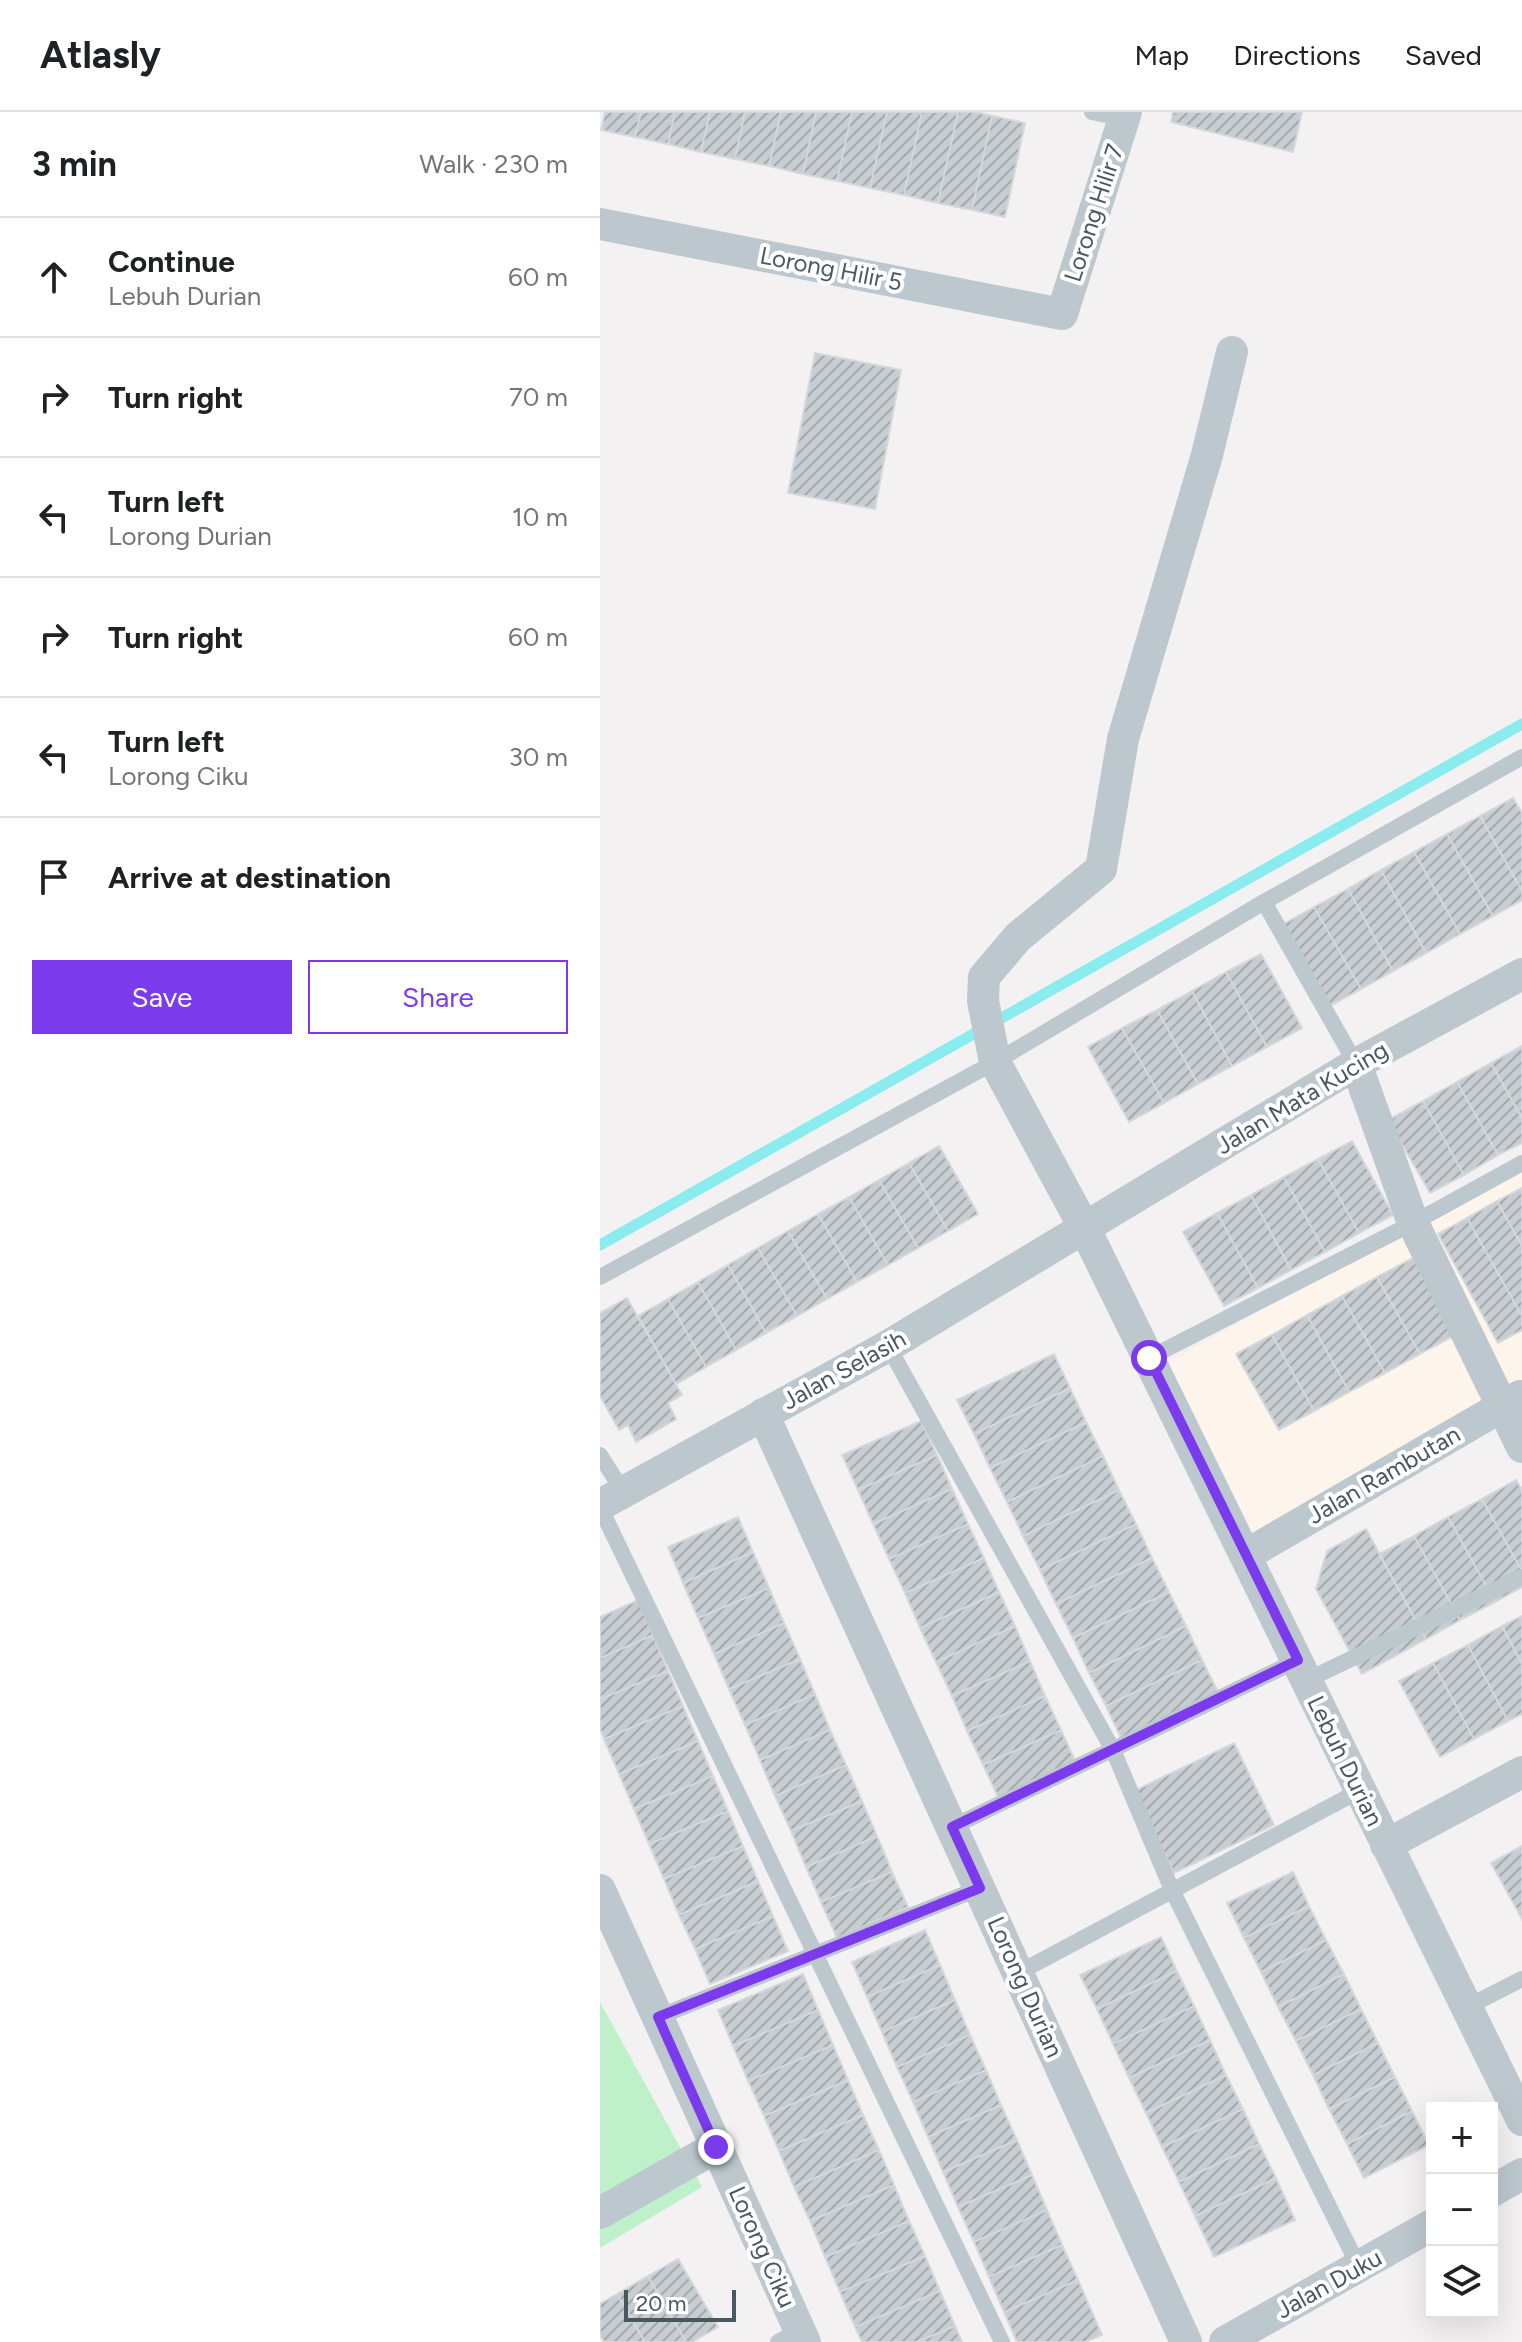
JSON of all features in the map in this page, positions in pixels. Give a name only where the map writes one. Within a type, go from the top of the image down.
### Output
[{"type":"street","name":"Lorong Hilir 7","points":[[1062,314],[1125,115]]},
{"type":"street","name":"Lorong Hilir 5","points":[[600,224],[1062,314]]},
{"type":"street","name":"Lebuh Durian","points":[[1232,352],[1207,455],[1123,739],[1101,869],[1018,937],[984,977],[986,1016],[995,1062],[1085,1229],[1522,2120]]},
{"type":"street","name":"Jalan Mata Kucing","points":[[1085,1229],[1356,1064],[1522,974]]},
{"type":"street","points":[[1356,1064],[1413,1223],[1513,1401],[1522,1447]]},
{"type":"street","name":"Jalan Selasih","points":[[608,1502],[888,1346],[1085,1229]]},
{"type":"street","name":"Jalan Rambutan","points":[[1246,1555],[1513,1401]]},
{"type":"street","name":"Lorong Durian","points":[[763,1414],[1186,2342]]},
{"type":"street","points":[[1386,1845],[1522,1772]]},
{"type":"street","name":"Lorong Ciku","points":[[600,1890],[608,1933],[658,2017],[716,2147],[794,2338]]},
{"type":"street","points":[[600,2213],[716,2147]]},
{"type":"street","points":[[1498,2188],[1522,2174]]},
{"type":"street","name":"Jalan Duku","points":[[1225,2342],[1426,2228]]},
{"type":"lane","points":[[1092,112],[1125,115]]},
{"type":"lane","points":[[600,1277],[995,1062],[1264,902],[1522,757]]},
{"type":"lane","points":[[1264,902],[1356,1064]]},
{"type":"lane","points":[[1149,1358],[1413,1223],[1522,1163]]},
{"type":"lane","points":[[888,1346],[1113,1750],[1172,1890],[1359,2267]]},
{"type":"lane","points":[[600,1455],[608,1502],[815,1954],[1002,2342]]},
{"type":"lane","points":[[952,1827],[1113,1750],[1522,1577]]},
{"type":"lane","points":[[1018,1973],[1359,1791]]},
{"type":"lane","points":[[658,2017],[980,1888]]},
{"type":"lane","points":[[1467,2007],[1522,1979]]},
{"type":"shaded area","points":[[1522,1164],[1522,1395],[1246,1555],[1154,1371]]},
{"type":"green space","points":[[600,2002],[702,2187],[600,2248]]},
{"type":"building","points":[[605,112],[641,112],[635,137],[601,130]]},
{"type":"building","points":[[641,112],[675,112],[668,144],[635,137]]},
{"type":"building","points":[[675,112],[710,112],[701,152],[668,144]]},
{"type":"building","points":[[710,112],[745,112],[735,159],[701,152]]},
{"type":"building","points":[[745,112],[781,112],[769,166],[735,159]]},
{"type":"building","points":[[781,112],[816,112],[803,174],[769,166]]},
{"type":"building","points":[[816,112],[852,112],[837,181],[803,174]]},
{"type":"building","points":[[852,112],[887,112],[870,188],[837,181]]},
{"type":"building","points":[[887,112],[922,112],[904,195],[870,188]]},
{"type":"building","points":[[922,112],[958,112],[938,203],[904,195]]},
{"type":"building","points":[[958,112],[992,116],[972,210],[938,203]]},
{"type":"building","points":[[1173,112],[1302,112],[1293,152],[1171,122]]},
{"type":"building","points":[[992,116],[1025,123],[1005,217],[972,210]]},
{"type":"building","points":[[815,353],[901,370],[875,509],[788,493]]},
{"type":"building","points":[[1513,798],[1522,813],[1522,891],[1480,816]]},
{"type":"building","points":[[1480,816],[1522,891],[1522,900],[1493,916],[1447,834]]},
{"type":"building","points":[[1447,834],[1493,916],[1460,934],[1414,852]]},
{"type":"building","points":[[1414,852],[1460,934],[1426,953],[1381,870]]},
{"type":"building","points":[[1381,870],[1426,953],[1393,971],[1348,889]]},
{"type":"building","points":[[1348,889],[1393,971],[1361,989],[1314,907]]},
{"type":"building","points":[[1314,907],[1361,989],[1328,1007],[1282,925]]},
{"type":"building","points":[[1261,954],[1302,1028],[1267,1047],[1226,972]]},
{"type":"building","points":[[1226,972],[1267,1047],[1232,1066],[1192,991]]},
{"type":"building","points":[[1192,991],[1232,1066],[1198,1084],[1157,1010]]},
{"type":"building","points":[[1157,1010],[1198,1084],[1164,1103],[1122,1028]]},
{"type":"building","points":[[1122,1028],[1164,1103],[1129,1122],[1088,1047]]},
{"type":"building","points":[[1522,1046],[1522,1118],[1491,1063]]},
{"type":"building","points":[[1491,1063],[1522,1118],[1522,1143],[1498,1155],[1457,1082]]},
{"type":"building","points":[[1457,1082],[1498,1155],[1464,1175],[1423,1101]]},
{"type":"building","points":[[1423,1101],[1464,1175],[1430,1193],[1388,1120]]},
{"type":"building","points":[[1352,1141],[1393,1215],[1359,1233],[1318,1159]]},
{"type":"building","points":[[939,1146],[978,1214],[948,1231],[909,1163]]},
{"type":"building","points":[[1318,1159],[1359,1233],[1325,1252],[1284,1177]]},
{"type":"building","points":[[909,1163],[948,1231],[918,1248],[879,1180]]},
{"type":"building","points":[[1284,1177],[1325,1252],[1291,1270],[1251,1195]]},
{"type":"building","points":[[879,1180],[918,1248],[888,1265],[849,1197]]},
{"type":"building","points":[[1522,1188],[1522,1246],[1497,1201]]},
{"type":"building","points":[[1251,1195],[1291,1270],[1258,1288],[1217,1213]]},
{"type":"building","points":[[849,1197],[888,1265],[857,1282],[818,1214]]},
{"type":"building","points":[[1497,1201],[1522,1246],[1522,1316],[1467,1218]]},
{"type":"building","points":[[1217,1213],[1258,1288],[1224,1306],[1183,1232]]},
{"type":"building","points":[[818,1214],[857,1282],[827,1299],[788,1231]]},
{"type":"building","points":[[1467,1218],[1522,1316],[1522,1330],[1498,1343],[1438,1234]]},
{"type":"building","points":[[788,1231],[827,1299],[797,1316],[758,1248]]},
{"type":"building","points":[[758,1248],[797,1316],[766,1333],[728,1265]]},
{"type":"building","points":[[1413,1258],[1455,1335],[1420,1354],[1377,1277]]},
{"type":"building","points":[[728,1265],[766,1333],[736,1350],[698,1282]]},
{"type":"building","points":[[1377,1277],[1420,1354],[1385,1373],[1342,1296]]},
{"type":"building","points":[[698,1282],[736,1350],[706,1367],[668,1299]]},
{"type":"building","points":[[1342,1296],[1385,1373],[1349,1392],[1307,1315]]},
{"type":"building","points":[[627,1298],[682,1395],[668,1403],[676,1419],[636,1442],[628,1425],[619,1430],[600,1396],[600,1313]]},
{"type":"building","points":[[668,1299],[706,1367],[676,1384],[638,1316]]},
{"type":"building","points":[[1307,1315],[1349,1392],[1314,1411],[1272,1335]]},
{"type":"building","points":[[1272,1335],[1314,1411],[1279,1430],[1236,1354]]},
{"type":"building","points":[[1054,1354],[1070,1388],[974,1434],[957,1400]]},
{"type":"building","points":[[1070,1388],[1086,1422],[990,1468],[974,1434]]},
{"type":"building","points":[[921,1421],[937,1455],[858,1490],[842,1455]]},
{"type":"building","points":[[1086,1422],[1103,1456],[1007,1502],[990,1468]]},
{"type":"building","points":[[937,1455],[952,1489],[873,1524],[858,1490]]},
{"type":"building","points":[[1103,1456],[1119,1490],[1023,1536],[1007,1502]]},
{"type":"building","points":[[1516,1480],[1522,1490],[1522,1571],[1482,1499]]},
{"type":"building","points":[[952,1489],[968,1524],[889,1559],[873,1524]]},
{"type":"building","points":[[1119,1490],[1136,1524],[1040,1570],[1023,1536]]},
{"type":"building","points":[[1482,1499],[1522,1571],[1522,1587],[1495,1602],[1448,1517]]},
{"type":"building","points":[[738,1517],[753,1552],[683,1583],[668,1547]]},
{"type":"building","points":[[1448,1517],[1495,1602],[1460,1620],[1414,1536]]},
{"type":"building","points":[[968,1524],[984,1558],[905,1593],[889,1559]]},
{"type":"building","points":[[1136,1524],[1152,1558],[1056,1604],[1040,1570]]},
{"type":"building","points":[[1366,1529],[1426,1639],[1362,1674],[1316,1589],[1327,1551]]},
{"type":"building","points":[[1414,1536],[1460,1620],[1426,1639],[1379,1554]]},
{"type":"building","points":[[753,1552],[769,1588],[698,1618],[683,1583]]},
{"type":"building","points":[[984,1558],[999,1592],[920,1628],[905,1593]]},
{"type":"building","points":[[1152,1558],[1169,1592],[1073,1638],[1056,1604]]},
{"type":"building","points":[[769,1588],[784,1623],[714,1654],[698,1618]]},
{"type":"building","points":[[999,1592],[1015,1626],[936,1662],[920,1628]]},
{"type":"building","points":[[1169,1592],[1186,1626],[1089,1673],[1073,1638]]},
{"type":"building","points":[[638,1600],[653,1635],[600,1658],[600,1617]]},
{"type":"building","points":[[1522,1616],[1522,1664],[1502,1626]]},
{"type":"building","points":[[784,1623],[800,1659],[729,1689],[714,1654]]},
{"type":"building","points":[[1015,1626],[1030,1661],[952,1696],[936,1662]]},
{"type":"building","points":[[1186,1626],[1202,1660],[1106,1706],[1089,1673]]},
{"type":"building","points":[[1502,1626],[1522,1664],[1522,1714],[1508,1721],[1468,1645]]},
{"type":"building","points":[[653,1635],[668,1671],[600,1699],[600,1658]]},
{"type":"building","points":[[1468,1645],[1508,1721],[1474,1739],[1433,1663]]},
{"type":"building","points":[[800,1659],[815,1694],[745,1725],[729,1689]]},
{"type":"building","points":[[1202,1660],[1219,1694],[1122,1740],[1106,1706]]},
{"type":"building","points":[[1030,1661],[1045,1696],[967,1731],[952,1696]]},
{"type":"building","points":[[1433,1663],[1474,1739],[1440,1757],[1399,1681]]},
{"type":"building","points":[[668,1671],[683,1706],[604,1739],[600,1729],[600,1699]]},
{"type":"building","points":[[815,1694],[830,1730],[760,1760],[745,1725]]},
{"type":"building","points":[[1045,1696],[1061,1730],[983,1765],[967,1731]]},
{"type":"building","points":[[683,1706],[698,1741],[619,1774],[604,1739]]},
{"type":"building","points":[[830,1730],[846,1765],[775,1796],[760,1760]]},
{"type":"building","points":[[1061,1730],[1077,1765],[999,1799],[983,1765]]},
{"type":"building","points":[[698,1741],[713,1776],[634,1809],[619,1774]]},
{"type":"building","points":[[1234,1743],[1274,1825],[1174,1873],[1134,1791]]},
{"type":"building","points":[[846,1765],[862,1801],[791,1831],[775,1796]]},
{"type":"building","points":[[713,1776],[728,1811],[649,1844],[634,1809]]},
{"type":"building","points":[[862,1801],[877,1836],[806,1867],[791,1831]]},
{"type":"building","points":[[728,1811],[743,1846],[664,1879],[649,1844]]},
{"type":"building","points":[[877,1836],[892,1872],[821,1902],[806,1867]]},
{"type":"building","points":[[743,1846],[758,1881],[679,1915],[664,1879]]},
{"type":"building","points":[[1522,1846],[1522,1919],[1491,1863]]},
{"type":"building","points":[[892,1872],[908,1907],[837,1938],[821,1902]]},
{"type":"building","points":[[1293,1872],[1309,1906],[1244,1938],[1227,1903]]},
{"type":"building","points":[[758,1881],[773,1916],[695,1949],[679,1915]]},
{"type":"building","points":[[1309,1906],[1326,1940],[1261,1972],[1244,1938]]},
{"type":"building","points":[[773,1916],[788,1951],[710,1984],[695,1949]]},
{"type":"building","points":[[925,1930],[940,1965],[867,1997],[852,1962]]},
{"type":"building","points":[[1161,1937],[1177,1971],[1097,2009],[1080,1975]]},
{"type":"building","points":[[1326,1940],[1344,1974],[1278,2007],[1261,1972]]},
{"type":"building","points":[[940,1965],[955,2000],[882,2032],[867,1997]]},
{"type":"building","points":[[1177,1971],[1194,2006],[1113,2044],[1097,2009]]},
{"type":"building","points":[[803,1974],[818,2010],[733,2046],[718,2010]]},
{"type":"building","points":[[1344,1974],[1361,2009],[1296,2041],[1278,2007]]},
{"type":"building","points":[[955,2000],[970,2035],[897,2067],[882,2032]]},
{"type":"building","points":[[1194,2006],[1210,2040],[1129,2078],[1113,2044]]},
{"type":"building","points":[[1361,2009],[1378,2043],[1313,2075],[1296,2041]]},
{"type":"building","points":[[818,2010],[833,2045],[748,2081],[733,2046]]},
{"type":"building","points":[[970,2035],[986,2070],[913,2102],[897,2067]]},
{"type":"building","points":[[1210,2040],[1226,2075],[1146,2113],[1129,2078]]},
{"type":"building","points":[[1378,2043],[1395,2077],[1329,2109],[1313,2075]]},
{"type":"building","points":[[833,2045],[848,2080],[764,2116],[748,2081]]},
{"type":"building","points":[[986,2070],[1001,2105],[928,2137],[913,2102]]},
{"type":"building","points":[[1226,2075],[1243,2109],[1162,2147],[1146,2113]]},
{"type":"building","points":[[1395,2077],[1412,2111],[1347,2144],[1329,2109]]},
{"type":"building","points":[[848,2080],[863,2115],[779,2151],[764,2116]]},
{"type":"building","points":[[1001,2105],[1017,2140],[943,2172],[928,2137]]},
{"type":"building","points":[[1243,2109],[1259,2144],[1179,2182],[1162,2147]]},
{"type":"building","points":[[1412,2111],[1426,2139],[1426,2147],[1364,2178],[1347,2144]]},
{"type":"building","points":[[863,2115],[879,2150],[794,2187],[779,2151]]},
{"type":"building","points":[[1017,2140],[1032,2175],[958,2207],[943,2172]]},
{"type":"building","points":[[1259,2144],[1276,2178],[1195,2216],[1179,2182]]},
{"type":"building","points":[[879,2150],[894,2185],[810,2221],[794,2187]]},
{"type":"building","points":[[1032,2175],[1047,2210],[974,2242],[958,2207]]},
{"type":"building","points":[[1276,2178],[1295,2220],[1214,2257],[1195,2216]]},
{"type":"building","points":[[894,2185],[909,2221],[825,2257],[810,2221]]},
{"type":"building","points":[[1047,2210],[1062,2245],[989,2277],[974,2242]]},
{"type":"building","points":[[909,2221],[925,2256],[840,2292],[825,2257]]},
{"type":"building","points":[[1062,2245],[1078,2280],[1004,2312],[989,2277]]},
{"type":"building","points":[[925,2256],[940,2291],[855,2327],[840,2292]]},
{"type":"building","points":[[678,2259],[718,2327],[692,2342],[686,2342],[648,2276]]},
{"type":"building","points":[[648,2276],[686,2342],[645,2342],[617,2294]]},
{"type":"building","points":[[1078,2280],[1102,2335],[1085,2342],[1017,2342],[1004,2312]]},
{"type":"building","points":[[940,2291],[955,2326],[917,2342],[862,2342],[855,2327]]},
{"type":"building","points":[[617,2294],[645,2342],[604,2342],[600,2335],[600,2304]]},
{"type":"building","points":[[955,2326],[962,2342],[917,2342]]},
{"type":"waterway","points":[[600,1245],[1522,724]]},
{"type":"route","points":[[716,2147],[658,2017],[980,1888],[952,1827],[1298,1660],[1149,1358]]}]
